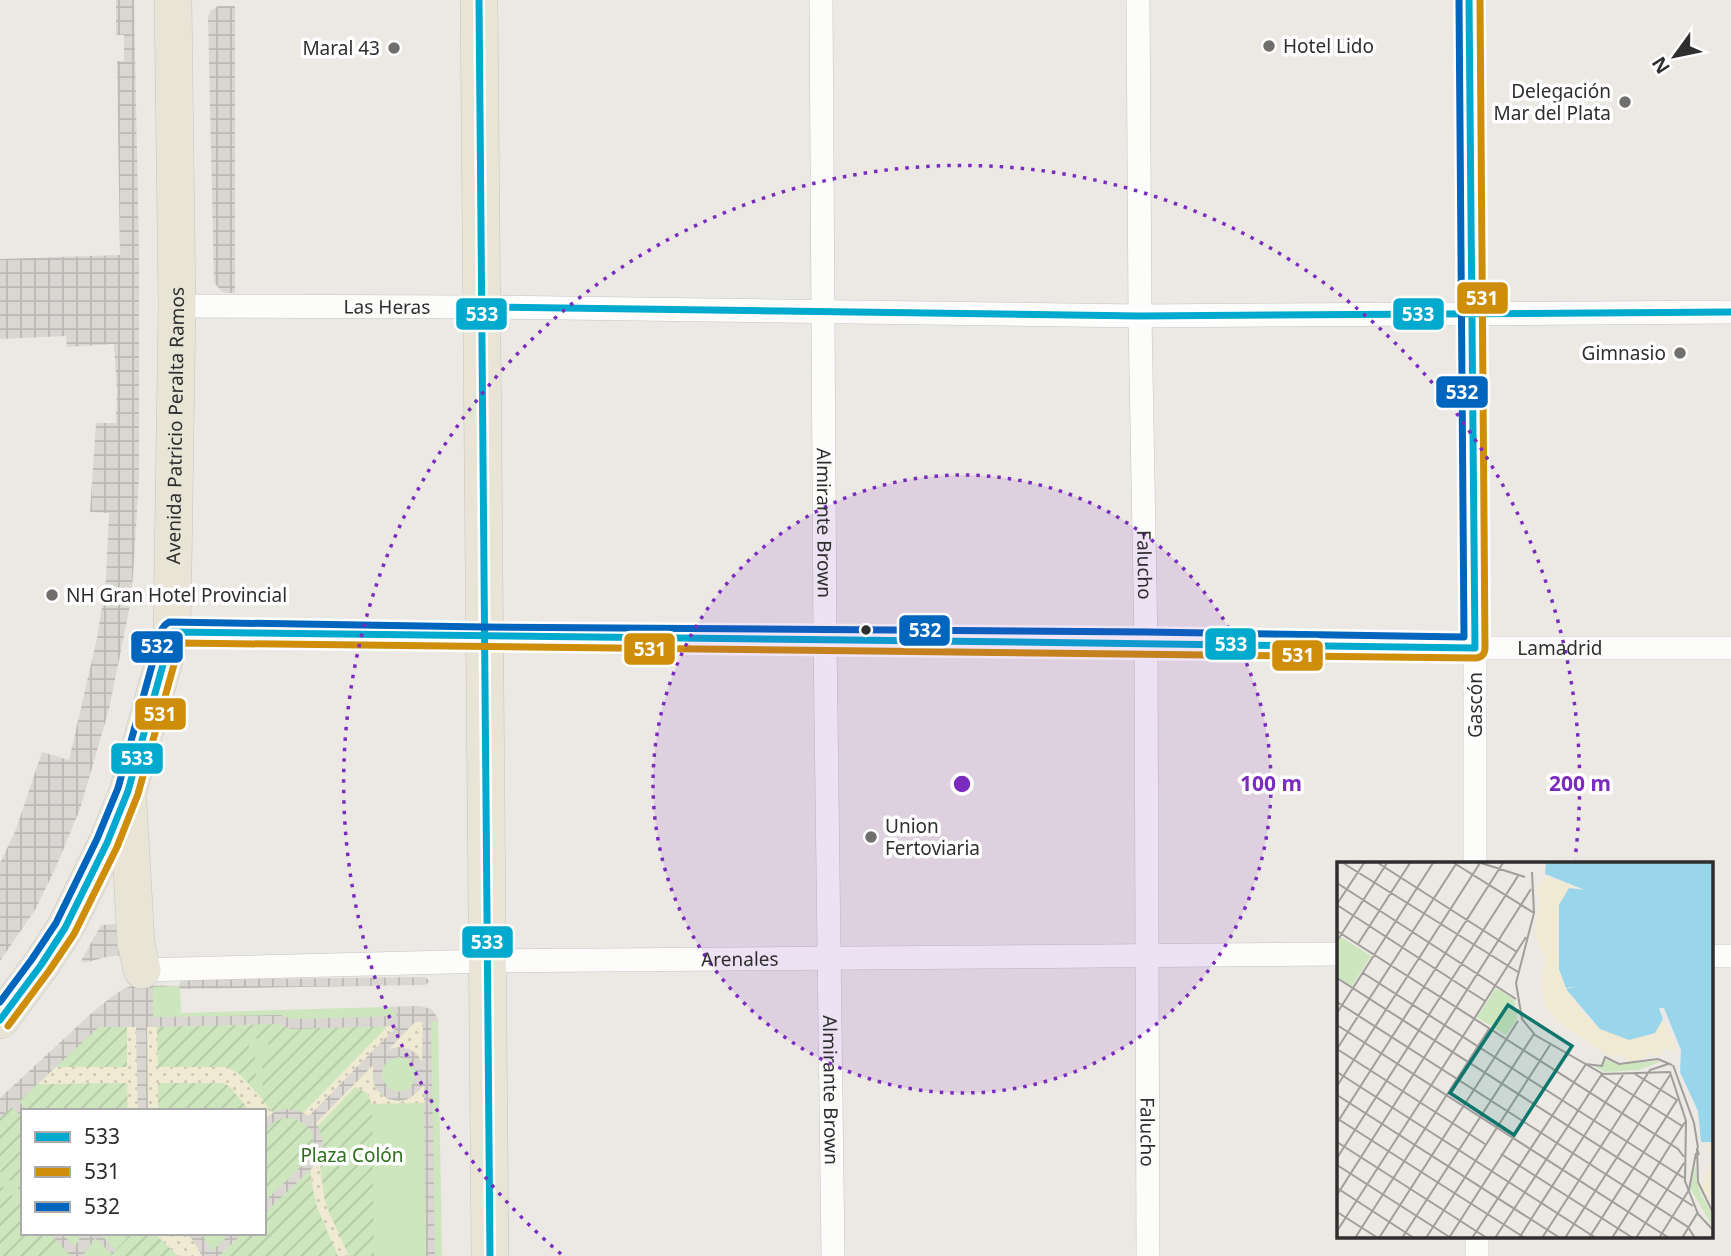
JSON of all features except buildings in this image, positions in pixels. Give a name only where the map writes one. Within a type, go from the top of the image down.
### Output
[{"type":"main road","name":"Avenida Patricio Peralta Ramos","points":[[0,1020],[65,928],[107,843],[128,791],[172,632],[177,306],[173,0]]},
{"type":"main road","points":[[479,0],[489,1256]]},
{"type":"main road","points":[[128,791],[136,943],[142,970]]},
{"type":"street","name":"Almirante Brown","points":[[821,0],[825,639],[833,1256]]},
{"type":"street","name":"Falucho","points":[[1138,0],[1146,642],[1147,1256]]},
{"type":"street","name":"Gascón","points":[[1469,0],[1475,862]]},
{"type":"street","name":"Las Heras","points":[[177,306],[481,307],[1140,316],[1731,312]]},
{"type":"street","name":"Lamadrid","points":[[172,632],[484,638],[1731,648]]},
{"type":"street","name":"Arenales","points":[[142,970],[487,961],[1337,954]]},
{"type":"street","points":[[1477,1238],[1477,1256]]},
{"type":"green space","name":"Plaza Colón","points":[[136,985],[180,986],[181,1013],[418,1006],[428,1008],[438,1021],[442,1256],[0,1256],[0,1098],[109,999],[125,988]]},
{"type":"green space","points":[[278,1024],[291,1029],[384,1028],[303,1113],[287,1109],[273,1113],[263,1100],[262,1055],[269,1054],[268,1038],[249,1039],[249,1055],[255,1055],[256,1092],[239,1073],[228,1067],[158,1067],[157,1027]]},
{"type":"green space","points":[[99,1027],[127,1027],[127,1067],[56,1067]]},
{"type":"green space","points":[[127,1083],[128,1109],[26,1109],[19,1101],[38,1084]]},
{"type":"green space","points":[[158,1083],[223,1083],[230,1087],[248,1109],[158,1109]]},
{"type":"green space","points":[[355,1087],[367,1093],[372,1104],[374,1256],[349,1256],[324,1197],[320,1163],[323,1143],[318,1126]]},
{"type":"green space","points":[[12,1107],[21,1116],[21,1192],[0,1171],[0,1118]]},
{"type":"green space","points":[[285,1118],[297,1120],[308,1129],[312,1135],[313,1148],[306,1162],[266,1200],[266,1129]]},
{"type":"green space","points":[[311,1170],[316,1204],[338,1256],[229,1256],[227,1249],[241,1235],[266,1235],[266,1212]]},
{"type":"green space","points":[[0,1184],[21,1205],[21,1235],[51,1235],[60,1244],[56,1256],[0,1256]]},
{"type":"green space","points":[[128,1235],[158,1235],[178,1256],[110,1256]]},
{"type":"sand","points":[[415,1022],[423,1022],[423,1064],[417,1056],[408,1051],[387,1050]]},
{"type":"sand","points":[[384,1026],[398,1026],[309,1117],[303,1113],[386,1028]]},
{"type":"sand","points":[[127,1027],[136,1027],[138,1109],[121,1109],[38,1084],[56,1067],[127,1067]]},
{"type":"sand","points":[[147,1027],[157,1027],[158,1067],[224,1067],[238,1074],[251,1086],[273,1113],[266,1118],[266,1109],[248,1109],[228,1085],[221,1083],[158,1083],[158,1109],[148,1109]]},
{"type":"sand","points":[[375,1063],[373,1080],[381,1094],[391,1100],[403,1101],[424,1084],[424,1103],[372,1104],[367,1093],[355,1088],[318,1126],[315,1123]]},
{"type":"sand","points":[[321,1155],[325,1194],[349,1256],[338,1256],[317,1207],[310,1174]]},
{"type":"sand","points":[[158,1235],[188,1235],[202,1256],[178,1256]]},
{"type":"shaded area","points":[[116,0],[134,0],[139,254],[139,477],[129,611],[109,709],[80,809],[35,910],[0,961],[0,863],[15,832],[42,752],[69,760],[97,638],[106,580],[109,513],[90,512],[96,423],[116,423],[117,391],[114,344],[67,347],[66,336],[0,339],[0,259],[120,255],[117,61],[124,61],[124,35],[116,35]]},
{"type":"shaded area","points":[[218,6],[235,6],[235,293],[221,291],[214,282],[208,16]]},
{"type":"shaded area","points":[[120,924],[123,955],[84,963],[81,961],[101,925]]},
{"type":"shaded area","points":[[425,977],[430,981],[425,985],[180,989],[182,980]]},
{"type":"shaded area","points":[[136,985],[179,986],[153,987],[154,1017],[280,1015],[293,1019],[397,1016],[391,1007],[418,1006],[431,1009],[438,1021],[431,1022],[435,1256],[426,1256],[424,1086],[410,1098],[401,1101],[388,1099],[377,1090],[373,1082],[373,1065],[316,1123],[323,1143],[321,1155],[315,1165],[266,1212],[266,1200],[309,1159],[314,1144],[311,1132],[300,1121],[293,1118],[281,1119],[266,1128],[266,1118],[276,1111],[287,1109],[309,1116],[397,1026],[291,1029],[278,1024],[147,1027],[148,1109],[138,1109],[136,1027],[99,1027],[19,1101],[26,1109],[21,1109],[21,1116],[12,1107],[0,1118],[0,1098],[94,1011],[125,988]],"holes":[[[415,1022],[423,1022],[422,1062],[417,1054],[409,1049],[389,1049]],[[403,1058],[411,1062],[416,1072],[413,1084],[407,1090],[397,1092],[389,1088],[382,1079],[382,1072],[385,1064],[392,1059]]]},
{"type":"shaded area","points":[[51,1235],[63,1235],[75,1246],[82,1235],[101,1235],[116,1250],[112,1254],[95,1238],[83,1256],[71,1256]]},
{"type":"shaded area","points":[[188,1235],[202,1235],[212,1251],[229,1235],[241,1235],[219,1256],[202,1256]]},
{"type":"transit line","name":"533","points":[[479,0],[490,1256]]},
{"type":"transit line","name":"532","points":[[0,1002],[56,923],[97,839],[118,788],[162,629],[169,622],[1464,637],[1459,0]]},
{"type":"transit line","name":"533","points":[[0,1020],[65,928],[107,843],[128,791],[172,632],[1475,648],[1469,0]]},
{"type":"transit line","name":"531","points":[[8,1026],[74,934],[117,847],[138,794],[180,643],[1481,656],[1485,648],[1480,0]]},
{"type":"transit line","name":"533","points":[[481,307],[1140,316],[1731,312]]},
{"type":"place","name":"Hotel Lido","points":[[1269,46]]},
{"type":"place","name":"Maral 43","points":[[394,48]]},
{"type":"place","name":"Delegación Mar del Plata","points":[[1625,102]]},
{"type":"place","name":"Gimnasio","points":[[1680,353]]},
{"type":"place","name":"NH Gran Hotel Provincial","points":[[52,595]]},
{"type":"place","name":"Union Fertoviaria","points":[[871,837]]}]
